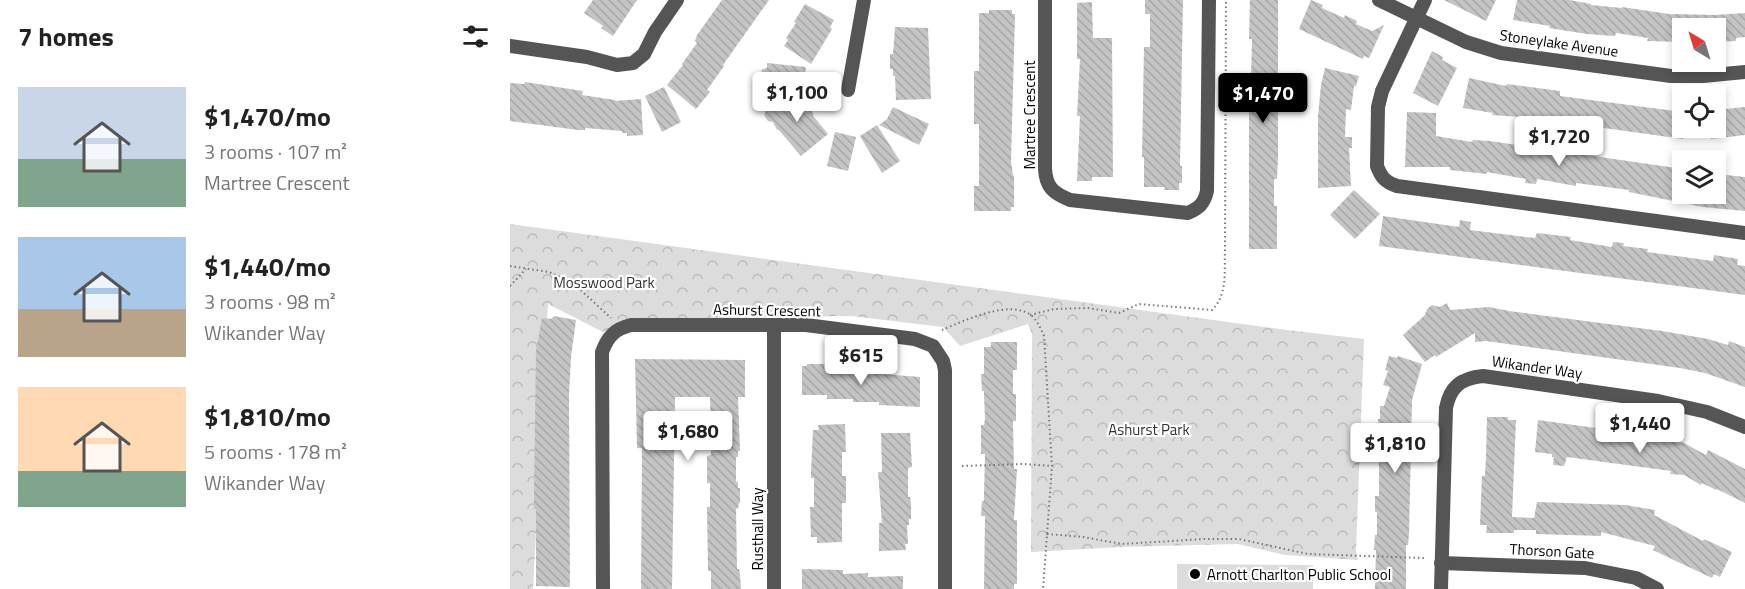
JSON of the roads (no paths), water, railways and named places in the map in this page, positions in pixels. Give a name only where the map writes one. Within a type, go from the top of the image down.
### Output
[{"type":"street","points":[[510,46],[587,57],[617,65],[633,63],[644,54],[655,32],[677,0]]},
{"type":"street","points":[[848,90],[864,0]]},
{"type":"street","name":"Martree Crescent","points":[[1046,0],[1045,169],[1046,182],[1050,189],[1070,200],[1188,213],[1199,207],[1205,200],[1207,191],[1209,0]]},
{"type":"street","name":"Stoneylake Avenue","points":[[1379,0],[1466,42],[1501,53],[1671,76],[1689,77],[1745,72]]},
{"type":"street","points":[[1425,0],[1385,80],[1378,107],[1377,166],[1380,176],[1388,183],[1408,188],[1745,233]]},
{"type":"street","name":"Ashurst Crescent","points":[[603,589],[602,352],[606,341],[616,331],[632,325],[806,325],[915,339],[933,346],[938,351],[945,370],[945,589]]},
{"type":"street","name":"Rusthall Way","points":[[774,326],[774,589]]},
{"type":"street","name":"Wikander Way","points":[[1441,589],[1446,408],[1459,382],[1483,376],[1658,401],[1707,412],[1745,427]]},
{"type":"street","name":"Thorson Gate","points":[[1441,563],[1585,568],[1636,578],[1657,589]]},
{"type":"place","name":"Arnott Charlton Public School","points":[[1195,574]]},
{"type":"park label","name":"Mosswood Park","points":[[604,282]]},
{"type":"park label","name":"Ashurst Park","points":[[1149,429]]}]
